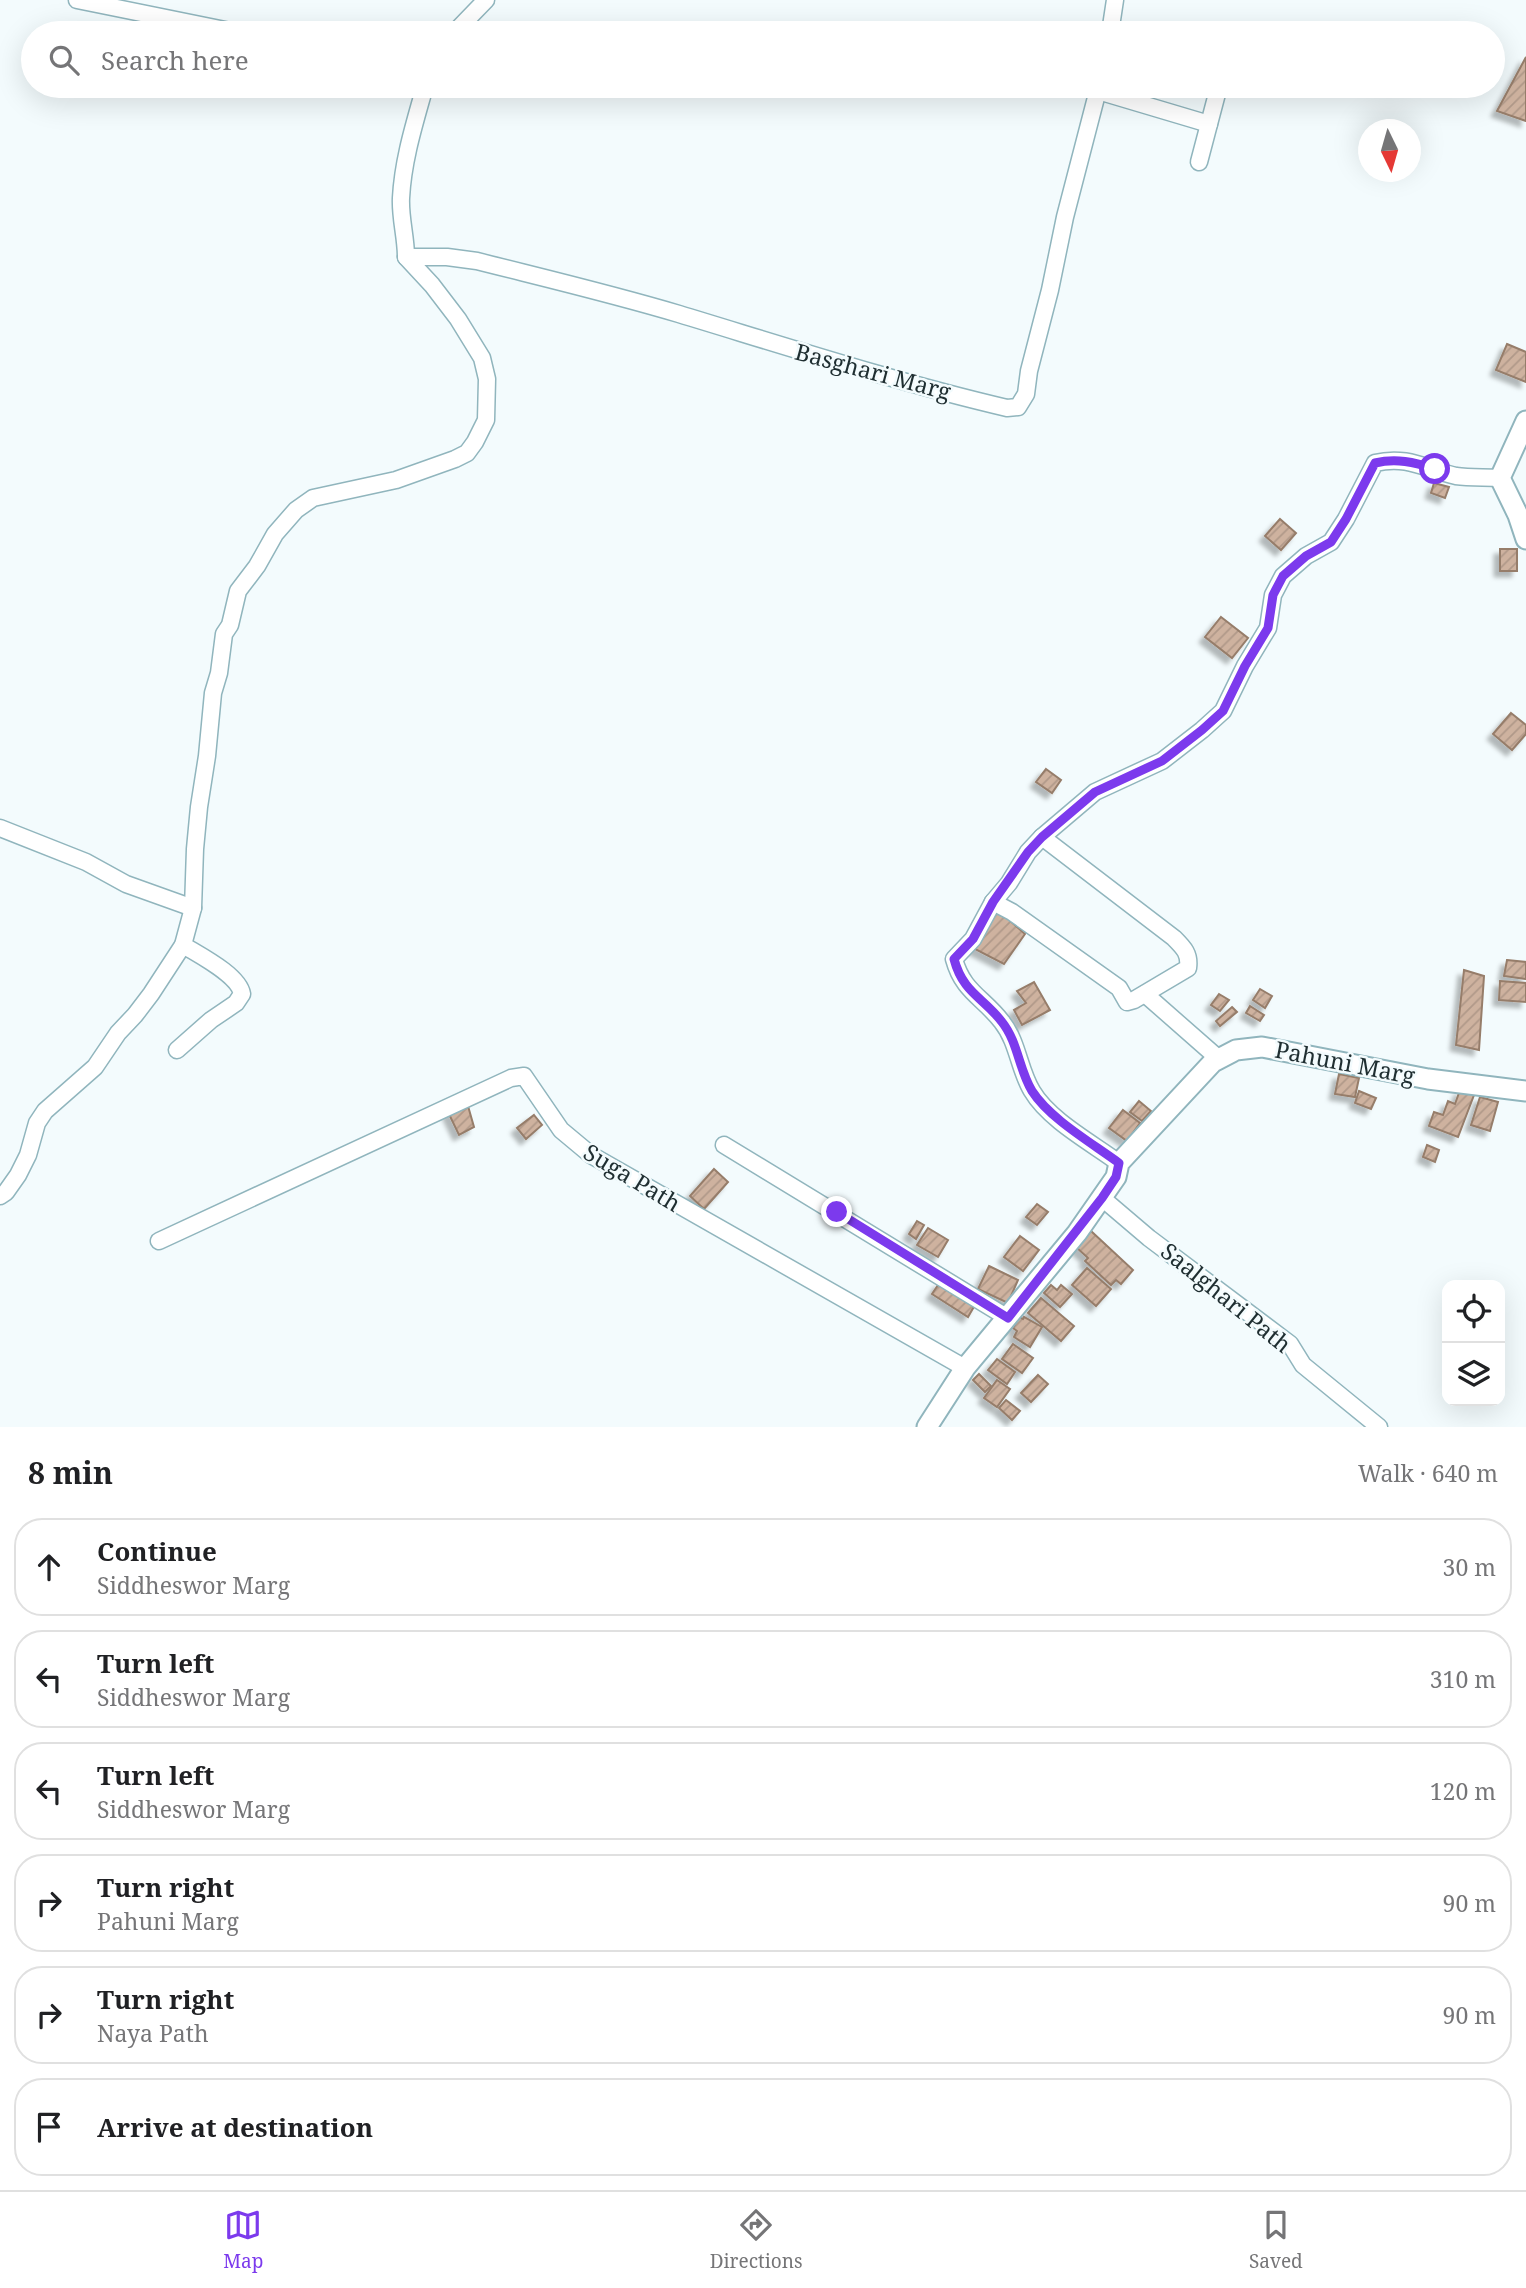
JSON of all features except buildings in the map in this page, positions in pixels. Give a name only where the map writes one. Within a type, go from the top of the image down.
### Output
[{"type":"street","points":[[77,0],[181,21]]},
{"type":"street","points":[[466,21],[486,0]]},
{"type":"street","points":[[1112,21],[1115,0]]},
{"type":"street","points":[[0,1196],[18,1175],[44,1111],[95,1067],[118,1033],[151,994],[183,945],[193,908],[195,849],[213,693],[225,634],[230,625],[238,591],[257,566],[275,534],[296,509],[313,498],[396,480],[455,459],[467,453],[486,420],[487,379],[482,358],[458,319],[406,257],[403,182],[422,98]]},
{"type":"street","name":"Basghari Marg","points":[[406,257],[447,257],[477,261],[677,314],[778,346],[942,392],[1007,408],[1018,407],[1026,394],[1065,217],[1095,98]]},
{"type":"street","points":[[1129,98],[1209,124]]},
{"type":"street","points":[[1199,162],[1216,98]]},
{"type":"street","points":[[1500,478],[1526,421]]},
{"type":"street","points":[[1119,1163],[1043,1105],[1026,1079],[1002,1022],[958,975],[954,959],[973,939],[993,902],[1028,852],[1042,837],[1095,792],[1162,761],[1223,711],[1245,666],[1268,628],[1273,595],[1283,576],[1306,556],[1331,542],[1375,463],[1388,460],[1413,462],[1457,476],[1500,478]]},
{"type":"street","points":[[1500,478],[1526,539]]},
{"type":"street","points":[[0,828],[86,862],[126,884],[193,908]]},
{"type":"street","points":[[993,902],[1012,912],[1119,988],[1127,1002],[1135,1000],[1188,968],[1190,960],[1186,951],[1174,939],[1042,837]]},
{"type":"street","points":[[177,1050],[211,1020],[236,1003],[242,994],[239,983],[183,945]]},
{"type":"street","points":[[1145,994],[1219,1059]]},
{"type":"street","name":"Pahuni Marg","points":[[927,1427],[965,1368],[1008,1318],[1102,1198],[1116,1177],[1119,1163],[1213,1062],[1237,1050],[1262,1047],[1428,1079],[1526,1091]]},
{"type":"street","name":"Suga Path","points":[[159,1241],[511,1078],[524,1076],[561,1130],[590,1155],[965,1368]]},
{"type":"street","points":[[724,1145],[1008,1318]]},
{"type":"street","name":"Saalghari Path","points":[[1102,1198],[1290,1344],[1303,1365],[1379,1427]]},
{"type":"route","points":[[837,1212],[1008,1318],[1077,1233],[1116,1177],[1119,1163],[1066,1124],[1032,1092],[1002,1022],[958,975],[954,959],[973,939],[993,902],[1009,883],[1028,852],[1042,837],[1095,792],[1162,761],[1223,711],[1245,666],[1268,628],[1273,595],[1283,576],[1306,556],[1331,542],[1375,463],[1388,460],[1413,462],[1435,469]]}]
